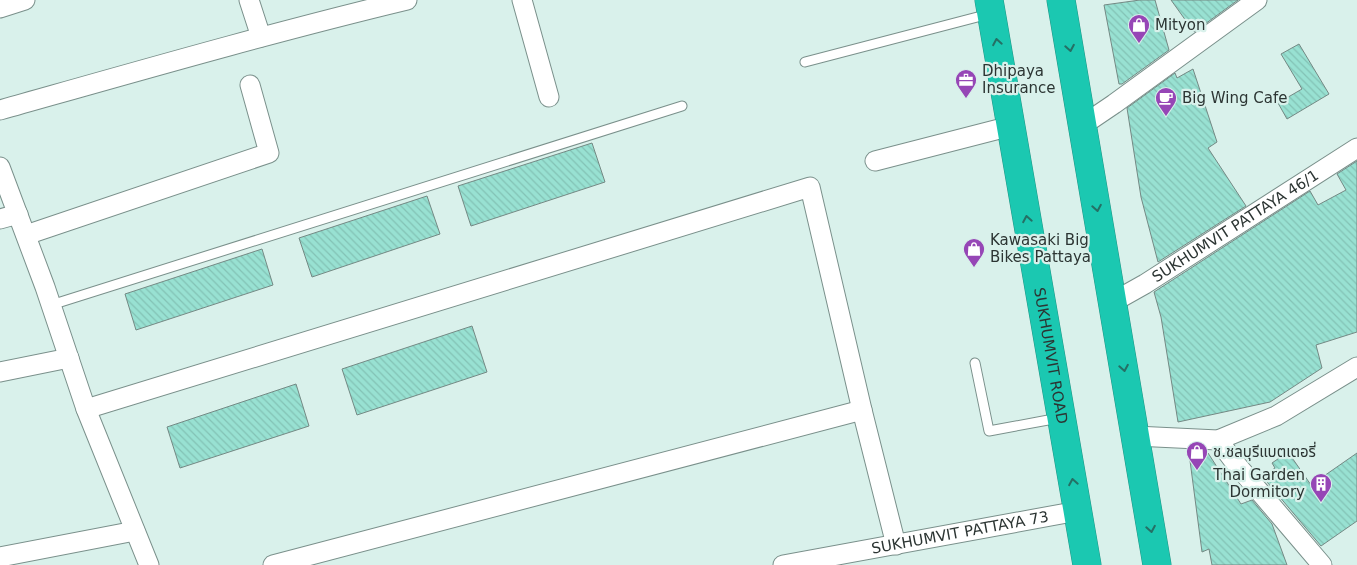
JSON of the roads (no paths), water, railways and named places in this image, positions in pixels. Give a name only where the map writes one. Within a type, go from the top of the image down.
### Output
[{"type":"highway","points":[[1061,0],[1157,565]]},
{"type":"highway","name":"SUKHUMVIT ROAD","points":[[991,7],[1087,565]]},
{"type":"street","points":[[0,8],[25,0]]},
{"type":"street","points":[[249,0],[261,37]]},
{"type":"street","points":[[0,110],[261,37],[343,7],[407,0]]},
{"type":"street","points":[[522,0],[549,97]]},
{"type":"street","points":[[1083,125],[1257,0]]},
{"type":"street","points":[[26,235],[269,153],[250,86]]},
{"type":"street","points":[[875,161],[1011,126]]},
{"type":"street","name":"SUKHUMVIT PATTAYA 46/1","points":[[1113,302],[1145,284],[1357,148]]},
{"type":"street","points":[[0,167],[9,217],[26,235],[86,409],[149,565]]},
{"type":"street","points":[[86,409],[810,187],[862,410],[896,545]]},
{"type":"street","points":[[0,372],[69,358]]},
{"type":"street","points":[[1136,436],[1218,440],[1276,416],[1357,367]]},
{"type":"street","points":[[273,565],[862,410]]},
{"type":"street","points":[[1218,440],[1236,464],[1322,565]]},
{"type":"street","name":"SUKHUMVIT PATTAYA 73","points":[[783,565],[1078,511]]},
{"type":"street","points":[[0,557],[135,531]]},
{"type":"lane","points":[[805,62],[991,7]]},
{"type":"lane","points":[[51,305],[682,106]]},
{"type":"lane","points":[[974,363],[989,430],[1062,417]]},
{"type":"place","name":"Mityon","points":[[1139,44]]},
{"type":"place","name":"Dhipaya Insurance","points":[[966,99]]},
{"type":"place","name":"Big Wing Cafe","points":[[1166,117]]},
{"type":"place","name":"Kawasaki Big Bikes Pattaya","points":[[974,268]]},
{"type":"place","name":"ช.ชลบุรีแบตเตอรี่","points":[[1197,471]]},
{"type":"place","name":"Thai Garden Dormitory","points":[[1321,503]]}]
